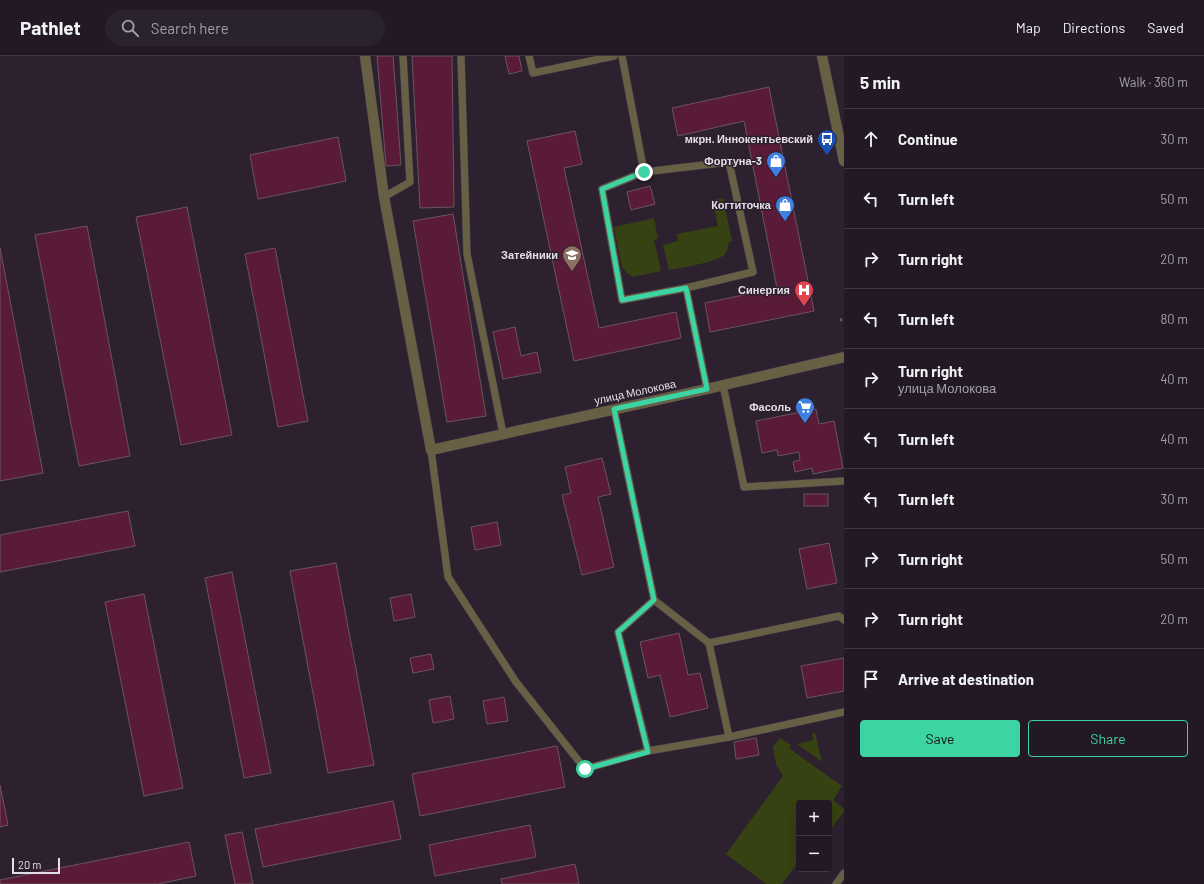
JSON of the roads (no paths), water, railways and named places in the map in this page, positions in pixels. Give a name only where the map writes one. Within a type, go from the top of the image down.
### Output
[{"type":"street","points":[[365,56],[384,197],[431,450]]},
{"type":"street","points":[[822,56],[844,159]]},
{"type":"street","name":"улица Молокова","points":[[431,450],[844,357]]},
{"type":"lane","points":[[384,197],[410,182],[403,56]]},
{"type":"lane","points":[[461,56],[467,254],[502,434]]},
{"type":"lane","points":[[529,56],[533,72],[612,56]]},
{"type":"lane","points":[[622,56],[644,172]]},
{"type":"lane","points":[[729,162],[753,272],[686,288],[622,300],[602,189],[644,172],[729,162]]},
{"type":"lane","points":[[686,288],[707,389]]},
{"type":"lane","points":[[723,385],[744,487],[844,481]]},
{"type":"lane","points":[[614,409],[654,600],[709,643],[729,737]]},
{"type":"lane","points":[[431,450],[448,577],[516,682],[585,769],[648,752],[729,737],[844,712]]},
{"type":"lane","points":[[648,752],[618,632],[654,600]]},
{"type":"lane","points":[[709,643],[839,616],[844,620]]},
{"type":"lane","points":[[836,884],[844,873]]},
{"type":"place","name":"мкрн. Иннокентьевский","points":[[827,156]]},
{"type":"place","name":"Фортуна-3","points":[[776,178]]},
{"type":"place","name":"Когтиточка","points":[[785,222]]},
{"type":"place","name":"Затейники","points":[[572,272]]},
{"type":"place","name":"Синергия","points":[[804,307]]},
{"type":"place","name":"Фасоль","points":[[805,424]]}]
